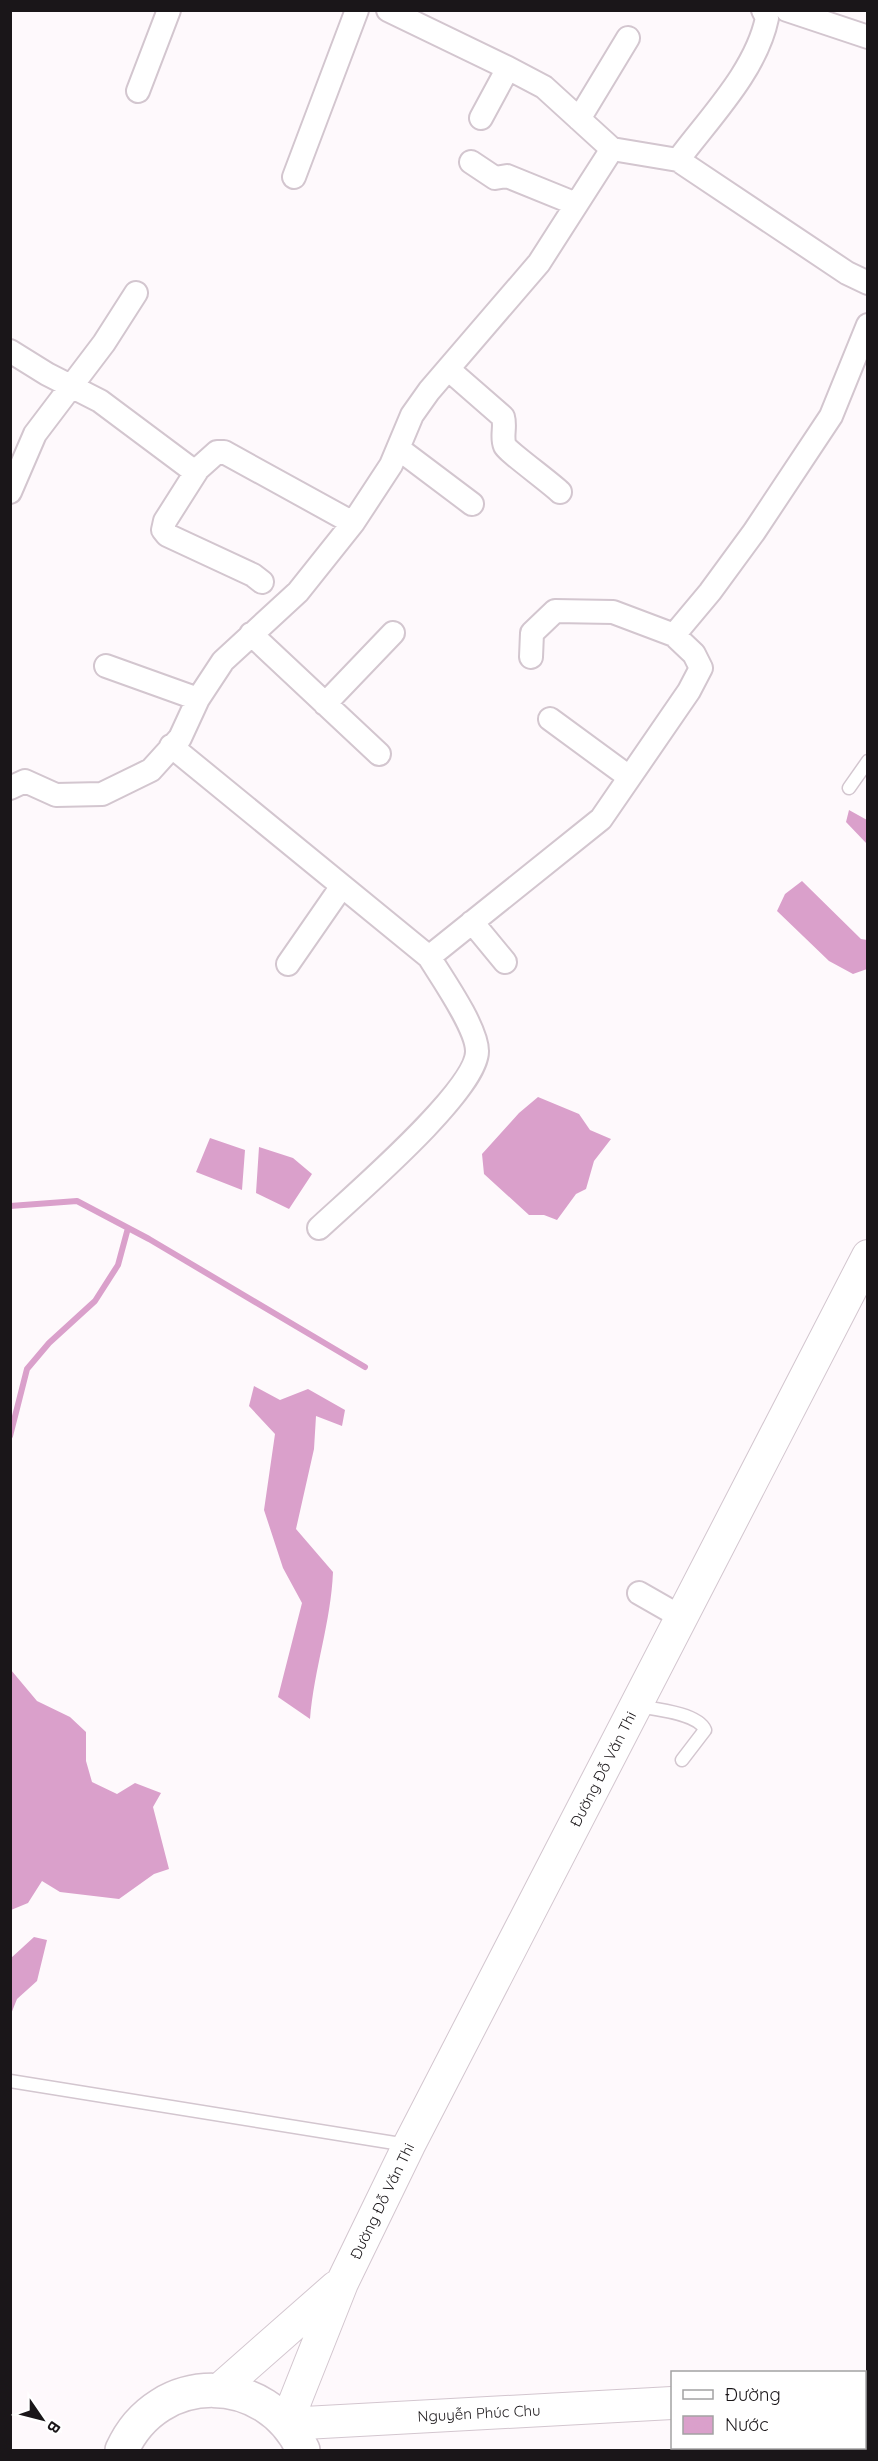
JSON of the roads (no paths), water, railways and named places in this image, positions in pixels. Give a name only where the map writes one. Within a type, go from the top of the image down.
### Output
[{"type":"main road","points":[[122,2451],[129,2435],[151,2411],[180,2395],[219,2390],[244,2394],[272,2409],[294,2437]]},
{"type":"main road","points":[[747,2451],[789,2449]]},
{"type":"street","points":[[138,91],[169,10]]},
{"type":"street","points":[[294,177],[357,10]]},
{"type":"street","points":[[678,160],[739,78],[762,40],[767,18],[763,10]]},
{"type":"street","points":[[787,10],[867,37]]},
{"type":"street","points":[[390,11],[544,87],[612,149],[678,160],[847,273],[867,283]]},
{"type":"street","points":[[579,119],[628,38]]},
{"type":"street","points":[[481,118],[508,68]]},
{"type":"street","points":[[15,782],[56,795],[102,794],[151,770],[187,727],[198,699],[224,661],[298,592],[352,523],[399,449],[412,415],[448,369],[539,263],[612,149]]},
{"type":"street","points":[[471,162],[495,178],[507,176],[576,204]]},
{"type":"street","points":[[10,492],[35,434],[104,343],[136,293]]},
{"type":"street","points":[[674,635],[710,592],[754,532],[831,416],[867,325]]},
{"type":"street","points":[[10,351],[47,375],[100,401],[191,469],[198,469]]},
{"type":"street","points":[[448,369],[503,417],[504,445],[508,451],[536,469],[560,492]]},
{"type":"street","points":[[399,449],[472,504]]},
{"type":"street","points":[[262,582],[166,536],[163,531],[165,521],[198,469],[210,457],[224,452],[352,523]]},
{"type":"street","points":[[429,957],[601,819],[689,691],[700,668],[694,654],[674,635],[612,612],[555,611],[532,633],[531,657]]},
{"type":"street","points":[[325,704],[393,633]]},
{"type":"street","points":[[251,634],[379,754]]},
{"type":"street","points":[[106,666],[198,699]]},
{"type":"street","points":[[550,719],[629,777]]},
{"type":"street","points":[[171,746],[429,957],[464,1014],[477,1051],[471,1071],[444,1108],[320,1228]]},
{"type":"street","points":[[288,964],[342,886]]},
{"type":"street","points":[[472,922],[505,962]]},
{"type":"street","name":"Đường Đỗ Văn Thi","points":[[294,2437],[342,2283],[409,2145],[867,1256]]},
{"type":"street","points":[[639,1593],[681,1617]]},
{"type":"street","name":"Đường Đỗ Văn Thi","points":[[219,2390],[342,2283]]},
{"type":"street","name":"Nguyễn Phúc Chu","points":[[294,2437],[671,2403]]},
{"type":"lane","points":[[849,788],[867,761]]},
{"type":"lane","points":[[636,1705],[678,1713],[702,1724],[705,1731],[682,1760]]},
{"type":"lane","points":[[10,2081],[409,2145]]},
{"type":"water","points":[[849,810],[867,820],[867,844],[846,822]]},
{"type":"water","points":[[802,881],[861,939],[867,940],[867,969],[853,974],[829,961],[777,911],[785,894]]},
{"type":"water","points":[[538,1097],[579,1114],[590,1130],[611,1139],[594,1161],[586,1189],[576,1194],[557,1220],[544,1215],[529,1215],[484,1174],[482,1154],[519,1113]]},
{"type":"water","points":[[210,1138],[245,1150],[242,1190],[196,1172]]},
{"type":"water","points":[[259,1147],[293,1158],[312,1174],[289,1209],[256,1193]]},
{"type":"water","points":[[254,1386],[280,1400],[308,1389],[345,1410],[342,1426],[316,1416],[314,1449],[296,1529],[333,1572],[332,1591],[310,1719],[278,1697],[302,1603],[283,1568],[264,1510],[275,1434],[249,1406]]},
{"type":"water","points":[[11,1670],[37,1701],[70,1717],[86,1732],[86,1761],[92,1782],[117,1794],[135,1783],[161,1793],[153,1807],[169,1869],[154,1874],[119,1899],[60,1892],[42,1881],[28,1903],[11,1910]]},
{"type":"water","points":[[34,1937],[47,1940],[37,1981],[17,1999],[11,2014],[11,1958]]},
{"type":"waterway","points":[[10,1206],[77,1201],[149,1239],[365,1367]]},
{"type":"waterway","points":[[10,1436],[27,1369],[49,1343],[95,1301],[118,1265],[128,1228]]}]
